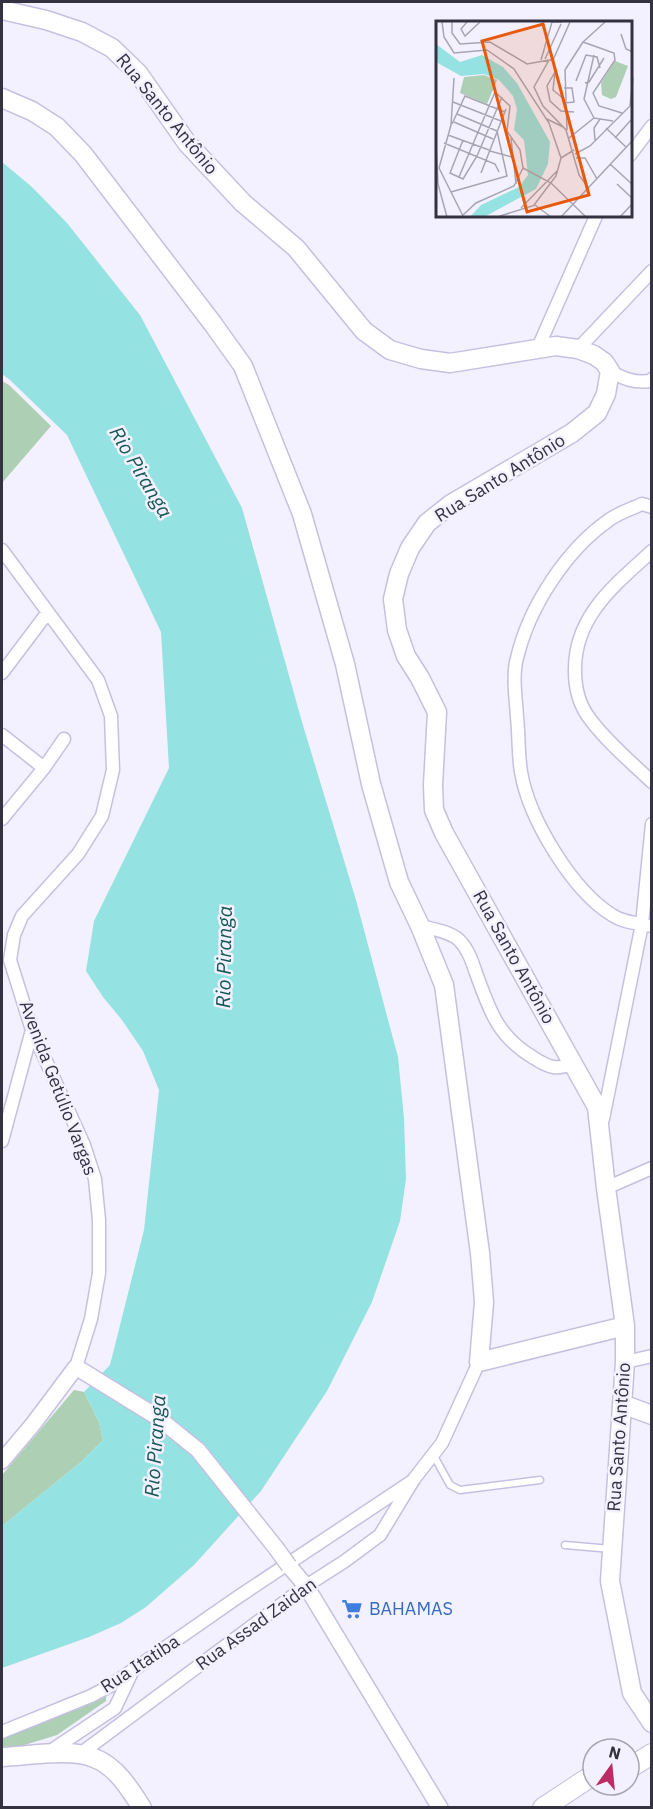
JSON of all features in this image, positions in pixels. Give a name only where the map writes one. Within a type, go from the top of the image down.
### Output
[{"type":"main road","name":"Rua Santo Antônio","points":[[2,10],[46,20],[82,32],[112,48],[138,73],[186,143],[243,203],[296,248],[364,331],[390,350],[421,359],[450,363],[556,346],[578,349],[600,358],[610,371],[606,394],[597,413],[572,433],[451,504],[427,524],[410,548],[399,574],[393,599],[397,630],[406,656],[437,712],[434,810],[444,833],[597,1107],[625,1326],[625,1362],[610,1581],[632,1693],[651,1723]]},
{"type":"main road","points":[[2,98],[32,111],[57,127],[83,154],[243,366],[302,514],[345,664],[372,784],[399,882],[444,985],[484,1292],[479,1362],[625,1326]]},
{"type":"main road","points":[[622,1404],[651,1415]]},
{"type":"main road","points":[[2,1757],[80,1754],[94,1757],[108,1766],[128,1786],[142,1808]]},
{"type":"main road","points":[[543,1808],[581,1783]]},
{"type":"main road","points":[[568,1808],[585,1797]]},
{"type":"street","points":[[632,152],[651,126]]},
{"type":"street","points":[[537,350],[595,218]]},
{"type":"street","points":[[578,349],[651,271]]},
{"type":"street","points":[[610,371],[627,380],[638,382],[651,379]]},
{"type":"street","points":[[647,925],[613,916],[588,895],[561,861],[535,814],[521,772],[515,687],[516,660],[529,622],[539,601],[567,559],[582,542],[610,519],[642,504],[651,507]]},
{"type":"street","name":"Avenida Getúlio Vargas","points":[[2,550],[98,680],[111,716],[113,770],[102,816],[78,854],[22,916],[14,936],[10,960],[32,1030],[84,1145],[95,1179],[99,1220],[99,1273],[80,1369]]},
{"type":"street","points":[[651,551],[610,590],[592,611],[581,632],[575,666],[577,693],[590,719],[651,782]]},
{"type":"street","points":[[2,673],[48,612]]},
{"type":"street","points":[[2,735],[44,768]]},
{"type":"street","points":[[2,819],[44,768],[64,739]]},
{"type":"street","points":[[600,1133],[647,925],[651,830]]},
{"type":"street","points":[[420,926],[449,934],[460,942],[470,956],[491,1015],[497,1026],[512,1042],[551,1067],[564,1067],[573,1063]]},
{"type":"street","points":[[2,1141],[32,1030]]},
{"type":"street","points":[[606,1188],[651,1168]]},
{"type":"street","points":[[625,1362],[651,1356]]},
{"type":"street","name":"Rua Assad Zaidan","points":[[80,1754],[306,1586],[380,1535],[414,1479],[442,1443],[479,1362]]},
{"type":"street","points":[[2,1461],[80,1369],[157,1417],[198,1450],[306,1586],[440,1808]]},
{"type":"street","name":"Rua Assad Zaidan","points":[[267,1578],[414,1479]]},
{"type":"street","name":"Rua Itatiba","points":[[2,1732],[91,1696],[131,1673],[267,1578]]},
{"type":"street","points":[[46,1754],[115,1708],[131,1673]]},
{"type":"lane","points":[[434,1456],[450,1485],[460,1490],[540,1480]]},
{"type":"lane","points":[[566,1545],[612,1549]]},
{"type":"shaded area","points":[[2,381],[51,426],[2,483]]},
{"type":"shaded area","points":[[74,1390],[84,1392],[99,1422],[103,1440],[81,1462],[2,1526],[2,1475]]},
{"type":"shaded area","points":[[103,1695],[106,1701],[57,1735],[2,1752],[2,1738]]},
{"type":"water","name":"Rio Piranga","points":[[2,162],[32,187],[67,223],[140,315],[242,508],[302,722],[356,900],[398,1057],[404,1118],[406,1179],[400,1221],[372,1302],[327,1391],[261,1491],[194,1565],[146,1607],[121,1623],[89,1637],[2,1668],[2,1526],[81,1462],[103,1440],[99,1422],[84,1392],[110,1365],[144,1230],[159,1090],[143,1051],[86,971],[94,921],[169,768],[161,632],[67,435],[2,374]]},
{"type":"place","name":"BAHAMAS","points":[[352,1609]]}]
